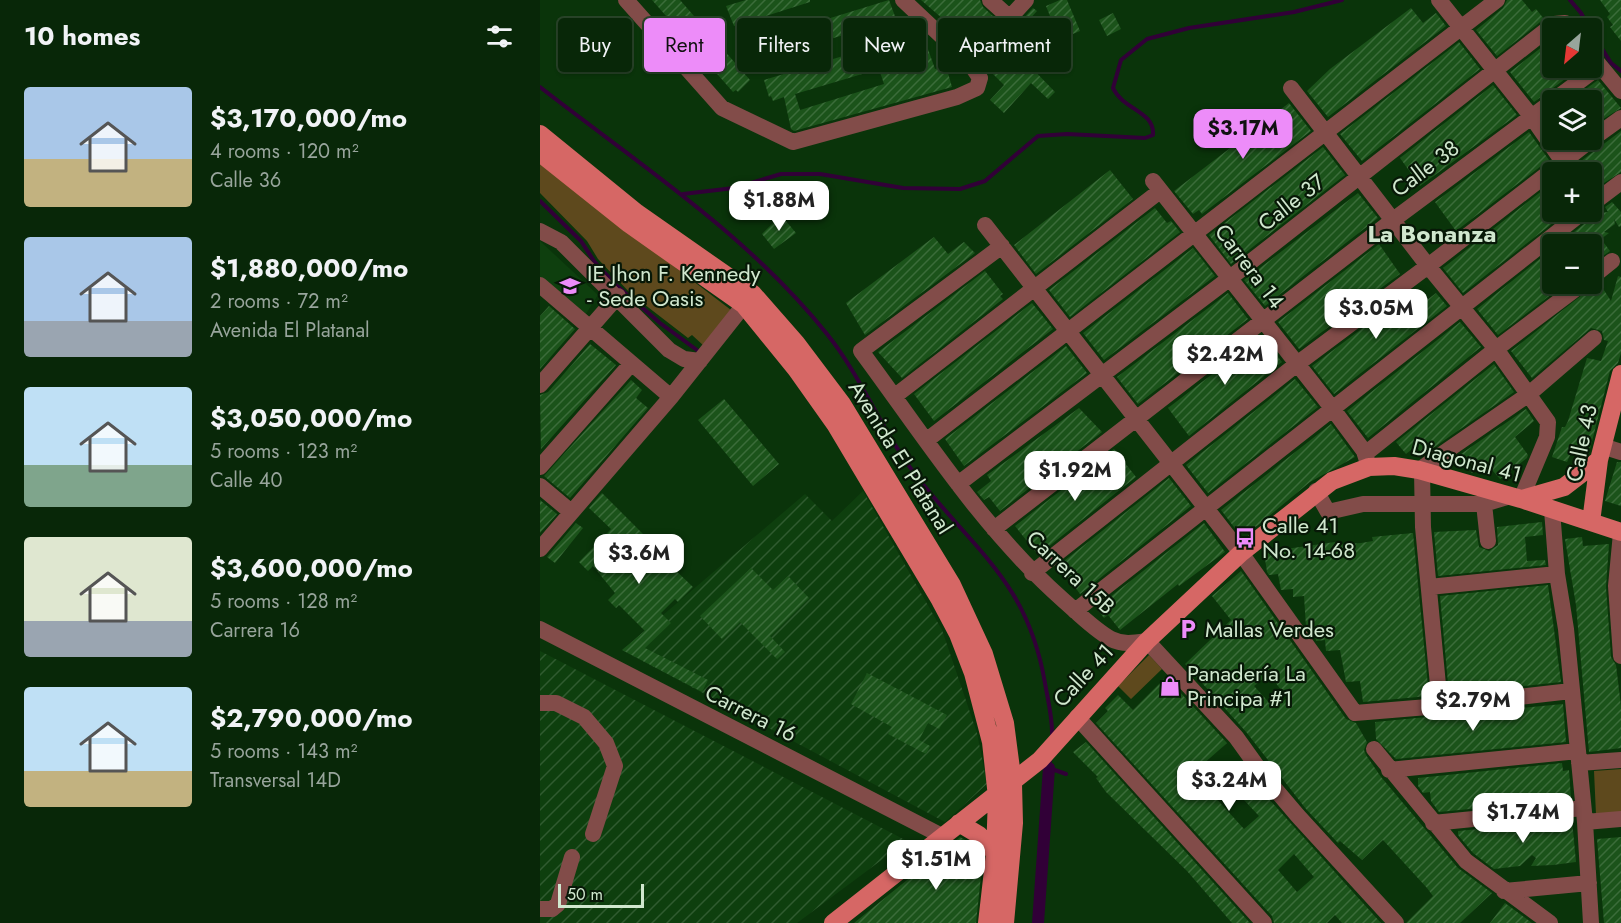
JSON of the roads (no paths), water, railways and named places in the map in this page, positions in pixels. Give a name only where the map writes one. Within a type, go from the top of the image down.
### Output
[{"type":"main road","name":"Avenida El Platanal","points":[[540,134],[637,213],[753,294],[796,343],[842,404],[952,585],[972,625],[1002,712],[1014,784],[1014,823],[1005,923]]},
{"type":"main road","name":"Avenida El Platanal","points":[[540,153],[629,224],[744,305],[796,369],[835,424],[945,608],[958,634],[983,705],[991,742],[996,797],[995,853],[987,923]]},
{"type":"main road","name":"Calle 43","points":[[1591,522],[1600,453],[1618,397],[1621,374]]},
{"type":"main road","points":[[1515,498],[1564,487],[1600,453]]},
{"type":"main road","name":"Calle 41","points":[[837,922],[942,836],[1014,784],[1040,760],[1147,641],[1241,553],[1316,492],[1367,460]]},
{"type":"main road","name":"Diagonal 41","points":[[1367,460],[1421,471],[1552,510]]},
{"type":"main road","points":[[1552,510],[1621,532]]},
{"type":"main road","points":[[959,823],[979,835],[995,853]]},
{"type":"street","points":[[627,0],[722,108],[788,141],[801,142],[975,91],[980,78],[976,72]]},
{"type":"street","points":[[903,0],[938,33]]},
{"type":"street","points":[[990,0],[1010,18],[1026,0]]},
{"type":"street","points":[[1439,0],[1531,116],[1562,162]]},
{"type":"street","points":[[927,440],[1069,332],[1194,231],[1327,133],[1497,0]]},
{"type":"street","name":"Calle 37","points":[[958,484],[1230,278],[1542,34]]},
{"type":"street","points":[[1602,68],[1621,91]]},
{"type":"street","name":"Calle 38","points":[[994,529],[1531,116],[1576,78]]},
{"type":"street","points":[[1291,88],[1428,266],[1496,349],[1548,422],[1549,429],[1515,498],[1484,504],[1363,504],[1328,512],[1316,492]]},
{"type":"street","points":[[1602,131],[1621,118]]},
{"type":"street","points":[[1570,162],[1581,150]]},
{"type":"street","points":[[1602,196],[1621,182]]},
{"type":"street","points":[[1032,573],[1296,364],[1542,184]]},
{"type":"street","name":"Carrera 14","points":[[1036,290],[1157,186],[1332,408],[1367,460]]},
{"type":"street","points":[[1075,611],[1568,222]]},
{"type":"street","points":[[985,225],[1241,553],[1354,713],[1571,691]]},
{"type":"street","points":[[540,231],[561,242],[618,296],[669,350],[684,359],[700,361]]},
{"type":"street","name":"Carrera 15B","points":[[1002,246],[861,351],[958,484],[1032,573],[1075,611],[1112,639],[1128,644],[1147,641]]},
{"type":"street","points":[[1602,269],[1612,261]]},
{"type":"street","points":[[895,396],[1036,290]]},
{"type":"street","points":[[543,294],[588,327],[671,398]]},
{"type":"street","name":"Calle 41","points":[[1367,460],[1496,349],[1569,294]]},
{"type":"street","points":[[540,385],[588,327],[618,296]]},
{"type":"street","points":[[540,549],[671,398],[744,305]]},
{"type":"street","points":[[1440,706],[1421,471],[1529,394],[1594,338]]},
{"type":"street","points":[[540,467],[631,364]]},
{"type":"street","points":[[1600,453],[1621,452]]},
{"type":"street","points":[[540,486],[571,512]]},
{"type":"street","points":[[1484,504],[1488,541]]},
{"type":"street","points":[[1552,510],[1557,574],[1566,629],[1579,757],[1591,923]]},
{"type":"street","points":[[1621,532],[1616,586],[1621,656]]},
{"type":"street","points":[[1429,587],[1557,574]]},
{"type":"street","name":"Carrera 16","points":[[540,629],[942,836]]},
{"type":"street","points":[[1147,641],[1236,737],[1284,800],[1396,923]]},
{"type":"street","points":[[540,704],[556,703],[584,717],[606,742],[615,766],[611,785],[593,834]]},
{"type":"street","points":[[1077,717],[1264,923]]},
{"type":"street","points":[[1374,749],[1466,861],[1550,923]]},
{"type":"street","points":[[1389,770],[1579,757],[1621,760]]},
{"type":"street","points":[[1433,823],[1584,815],[1621,819]]},
{"type":"street","points":[[540,909],[552,909],[558,904],[572,857]]},
{"type":"street","points":[[1504,891],[1588,883]]},
{"type":"waterway","points":[[683,194],[734,188],[781,174],[820,174],[903,188],[960,189],[985,181],[1038,136],[1067,134],[1145,138],[1153,135],[1149,121],[1124,101],[1113,88],[1121,60],[1147,39],[1189,28],[1294,12],[1342,0]]},
{"type":"waterway","points":[[1570,0],[1584,18]]},
{"type":"waterway","points":[[1602,49],[1611,63],[1621,71]]},
{"type":"waterway","points":[[540,87],[654,173],[727,232],[796,298],[827,334],[852,370],[896,447],[922,483],[999,573],[1014,596],[1027,621],[1037,649],[1050,710],[1052,737]]},
{"type":"waterway","points":[[540,201],[581,241],[594,261],[616,285],[660,323],[701,353]]},
{"type":"waterway","points":[[1050,759],[1049,768],[1066,774]]},
{"type":"waterway","points":[[1038,923],[1049,768]]},
{"type":"place","name":"IE Jhon F. Kennedy - Sede Oasis","points":[[570,286]]},
{"type":"place","name":"Calle 41 No. 14-68","points":[[1245,538]]},
{"type":"place","name":"Mallas Verdes","points":[[1188,629]]},
{"type":"place","name":"Panadería La Principa #1","points":[[1170,686]]},
{"type":"district","name":"La Bonanza","points":[[1432,233]]}]
